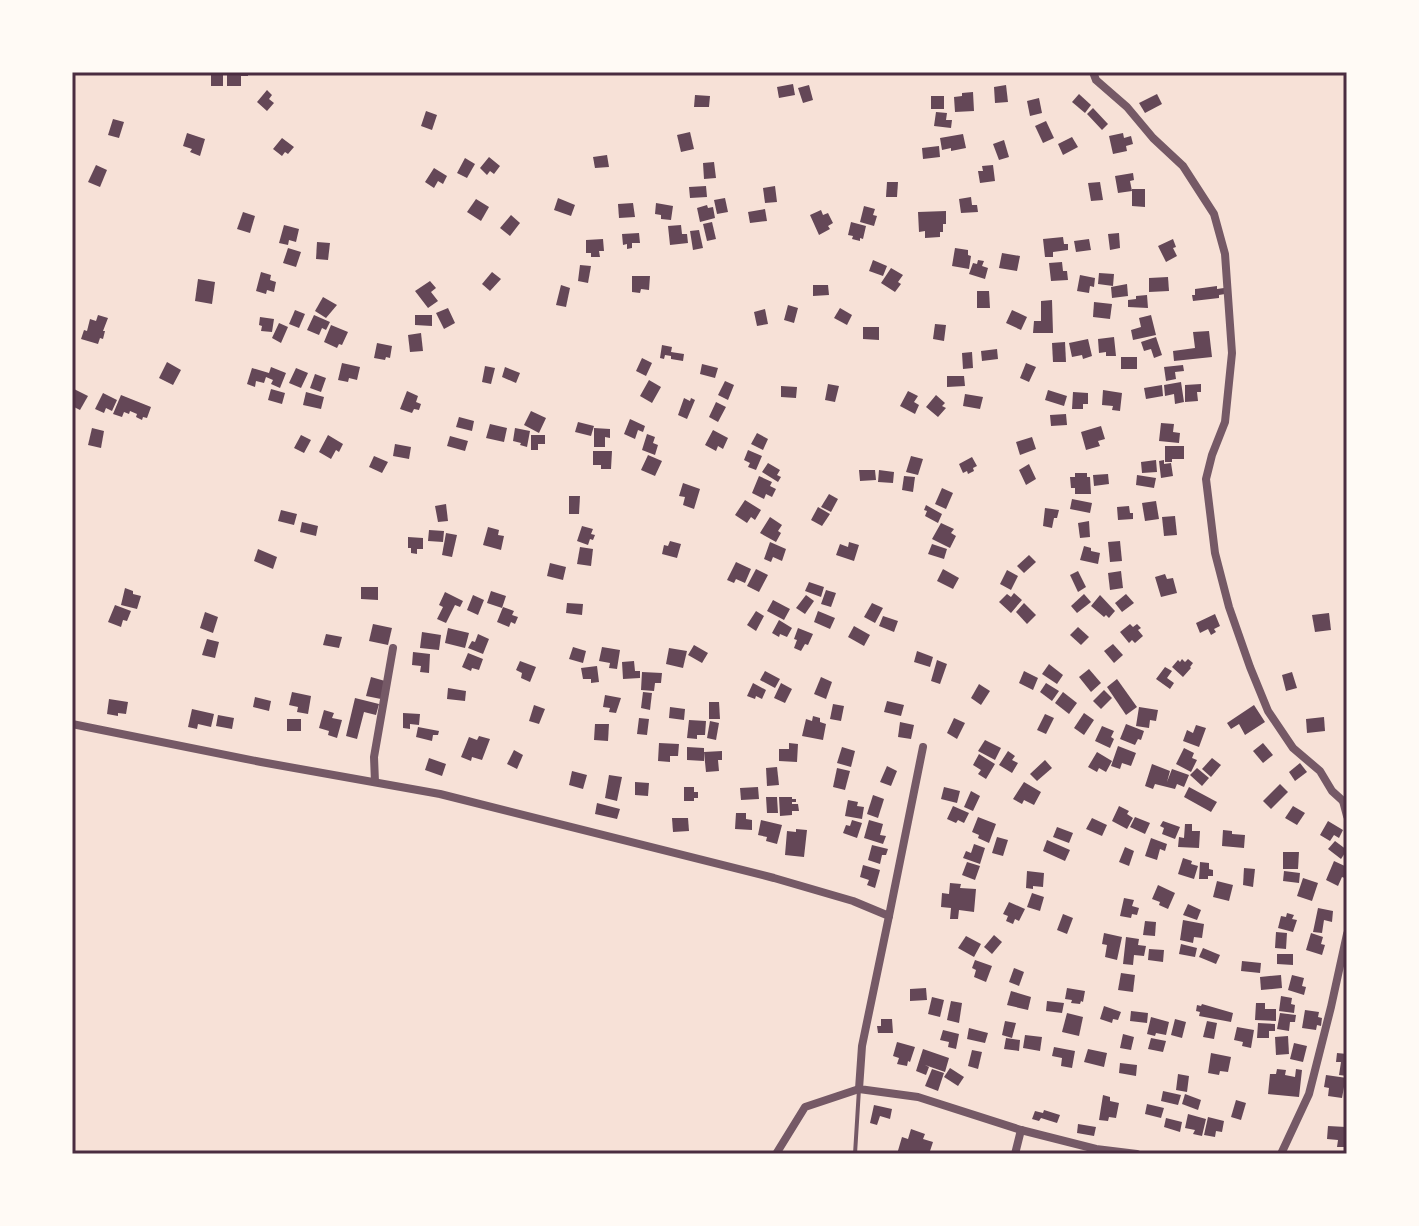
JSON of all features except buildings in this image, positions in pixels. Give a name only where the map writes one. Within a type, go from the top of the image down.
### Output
[{"type":"street","points":[[1093,72],[1096,80],[1127,107],[1153,138],[1183,166],[1214,214],[1225,254],[1232,353],[1225,422],[1206,479],[1215,553],[1229,607],[1268,711],[1293,748],[1320,771],[1332,791],[1345,802],[1347,816]]},
{"type":"street","points":[[375,782],[374,757],[393,648]]},
{"type":"street","points":[[72,724],[440,794],[713,862],[853,901],[889,916]]},
{"type":"street","points":[[859,1089],[862,1046],[923,747]]},
{"type":"street","points":[[1281,1154],[1309,1094],[1347,934]]},
{"type":"street","points":[[776,1154],[805,1107],[859,1089],[918,1097],[1021,1130],[1096,1149],[1137,1154]]},
{"type":"street","points":[[1015,1154],[1021,1130]]},
{"type":"lane","points":[[855,1154],[859,1089]]}]
